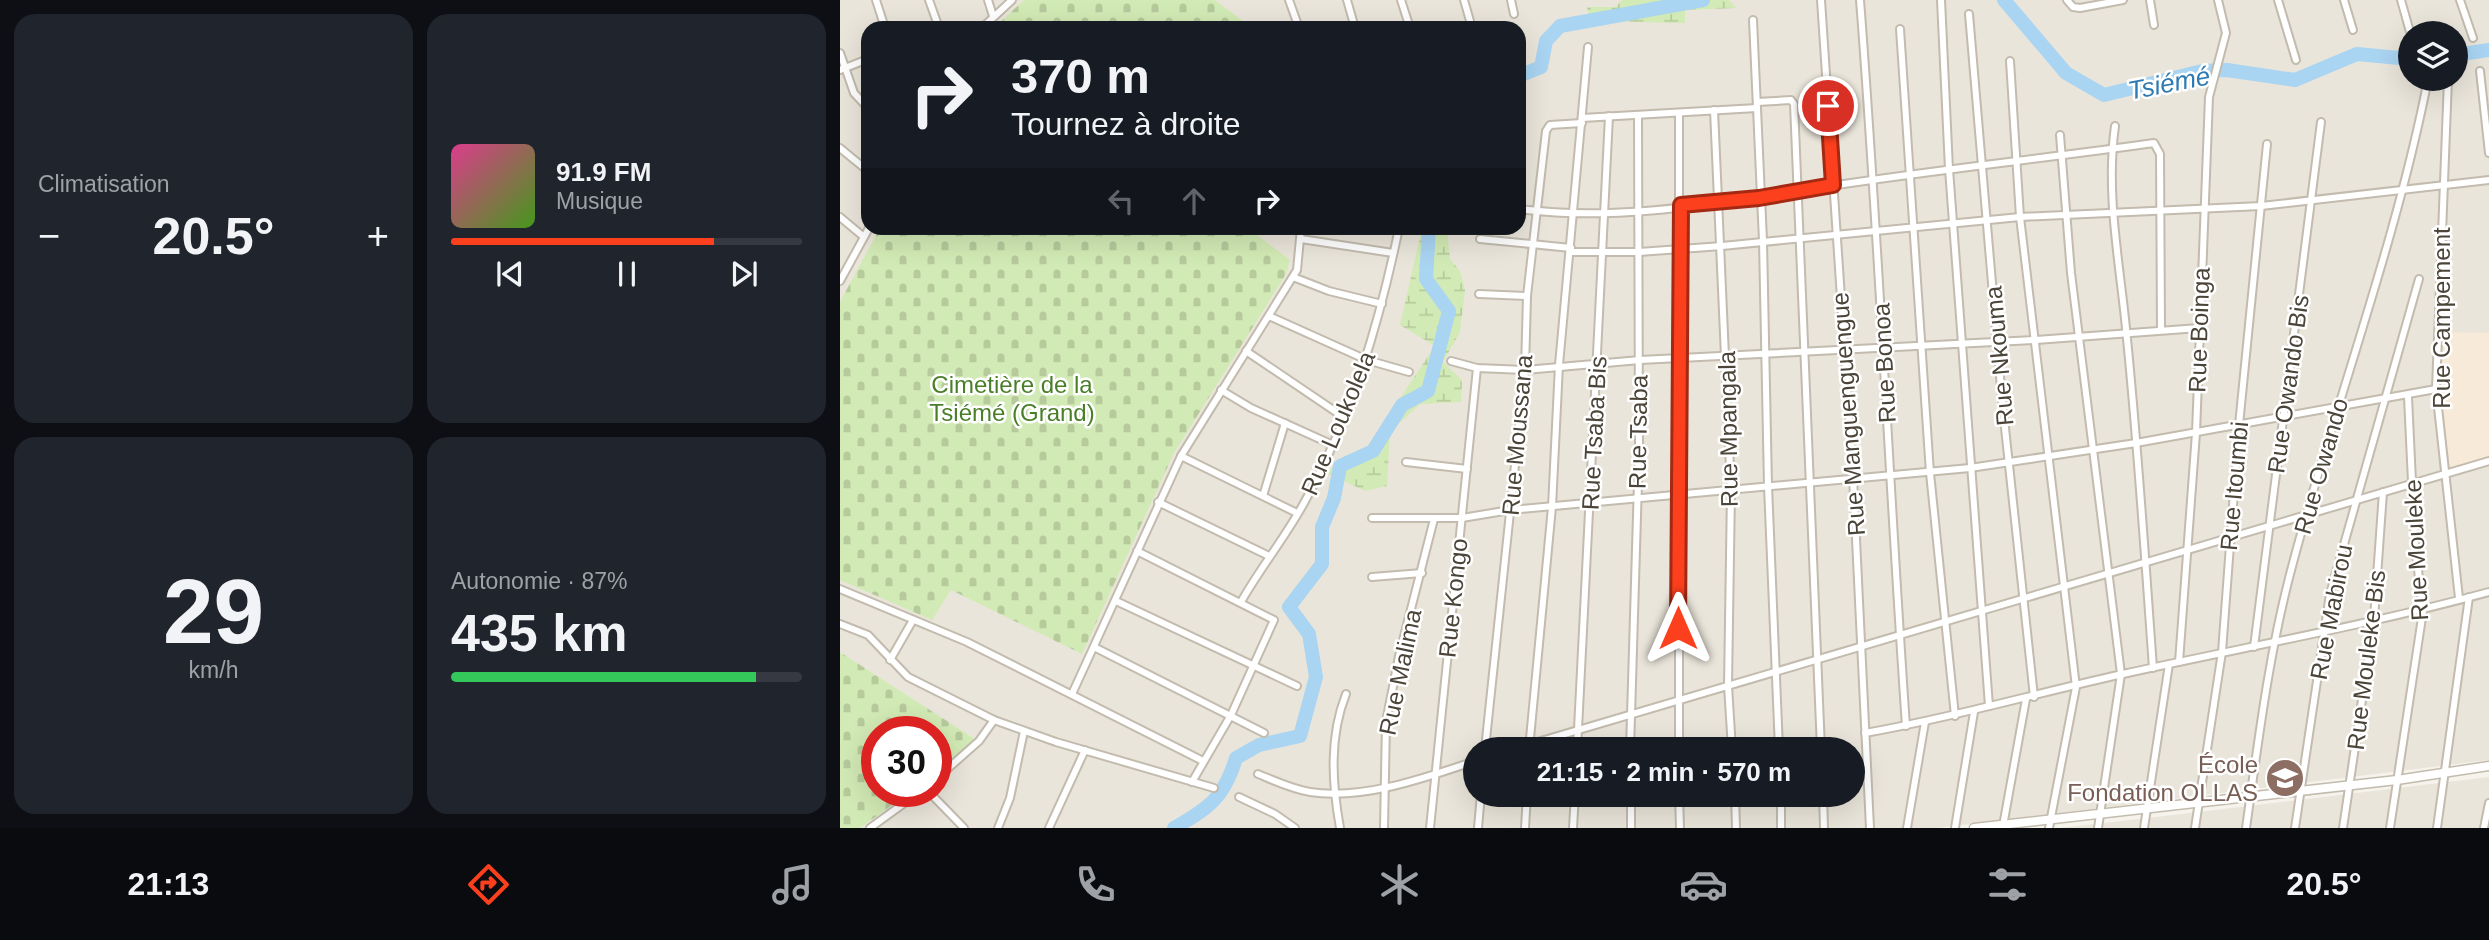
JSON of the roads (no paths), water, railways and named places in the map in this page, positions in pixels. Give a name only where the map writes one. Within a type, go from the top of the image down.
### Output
[{"type":"street","points":[[876,0],[883,21]]},
{"type":"street","points":[[929,0],[936,21]]},
{"type":"street","points":[[988,0],[993,16]]},
{"type":"street","points":[[988,21],[1012,0]]},
{"type":"street","points":[[1289,0],[1296,21]]},
{"type":"street","points":[[1347,0],[1353,21]]},
{"type":"street","points":[[1401,0],[1408,21]]},
{"type":"street","points":[[1464,0],[1470,21]]},
{"type":"street","points":[[1511,0],[1514,14]]},
{"type":"street","name":"Rue Manguenguengue","points":[[1821,0],[1853,477],[1870,828]]},
{"type":"street","name":"Rue Bonoa","points":[[1860,0],[1885,348],[1906,726]]},
{"type":"street","points":[[1941,0],[1953,226],[1989,706]]},
{"type":"street","points":[[2067,0],[2077,8],[2123,0]]},
{"type":"street","points":[[2150,0],[2154,25]]},
{"type":"street","name":"Rue Boinga","points":[[2179,662],[2196,432],[2204,208],[2212,81],[2226,33],[2218,0]]},
{"type":"street","points":[[2278,0],[2296,60]]},
{"type":"street","points":[[2344,0],[2353,30]]},
{"type":"street","points":[[2401,0],[2407,21]]},
{"type":"street","points":[[2460,0],[2473,38]]},
{"type":"street","name":"Rue Nkouma","points":[[1969,14],[2008,461],[2034,697]]},
{"type":"street","points":[[1753,20],[1768,353],[1768,486],[1778,737]]},
{"type":"street","points":[[1900,29],[1930,472],[1955,716]]},
{"type":"street","points":[[1530,737],[1552,507],[1559,365],[1588,47]]},
{"type":"street","points":[[840,53],[842,69],[861,102]]},
{"type":"street","points":[[2010,61],[2020,217],[2076,687],[2050,824]]},
{"type":"street","points":[[842,69],[861,62]]},
{"type":"street","points":[[2480,71],[2489,153]]},
{"type":"street","name":"Rue Owando","points":[[2246,828],[2273,642],[2306,516],[2404,187],[2426,91]]},
{"type":"street","name":"Rue Campement","points":[[2447,91],[2436,389],[2459,598]]},
{"type":"street","points":[[1582,120],[1794,101],[1802,236],[1803,351],[1821,737]]},
{"type":"street","name":"Rue Mpangala","points":[[1714,110],[1731,491],[1728,686],[1731,737]]},
{"type":"street","points":[[1679,113],[1681,358],[1679,737]]},
{"type":"street","name":"Rue Tsaba","points":[[1630,737],[1640,360],[1637,116]]},
{"type":"street","name":"Rue Tsaba Bis","points":[[1578,737],[1609,117]]},
{"type":"street","name":"Rue Moussana","points":[[1486,737],[1525,370],[1527,296],[1539,211],[1546,131],[1553,124],[1582,120]]},
{"type":"street","name":"Rue Owando Bis","points":[[2255,646],[2321,122]]},
{"type":"street","points":[[2115,126],[2112,149],[2113,215],[2127,332],[2153,668]]},
{"type":"street","points":[[2060,135],[2059,155],[2079,337],[2121,674],[2098,828]]},
{"type":"street","points":[[1526,210],[1604,214],[1638,212],[1759,198],[1981,164],[2154,143],[2159,147],[2161,329]]},
{"type":"street","name":"Rue Itoumbi","points":[[2195,828],[2222,652],[2239,425],[2267,144]]},
{"type":"street","points":[[840,148],[861,166]]},
{"type":"street","points":[[1480,239],[1602,253],[1639,252],[1722,246],[1802,236],[1953,226],[2020,217],[2113,215],[2261,206],[2404,187],[2442,186],[2489,180]]},
{"type":"street","points":[[840,217],[861,234]]},
{"type":"street","points":[[840,281],[864,237],[862,235]]},
{"type":"street","points":[[1072,694],[1181,456],[1293,277],[1300,261],[1301,235]]},
{"type":"street","name":"Rue Loukolela","points":[[1241,603],[1297,513],[1345,418],[1367,360],[1397,235]]},
{"type":"street","points":[[1301,239],[1393,253]]},
{"type":"street","points":[[1293,277],[1329,291],[1381,304]]},
{"type":"street","name":"Rue Mabirou","points":[[2295,828],[2323,631],[2354,501],[2418,279]]},
{"type":"street","points":[[1479,294],[1527,296]]},
{"type":"street","points":[[1269,316],[1367,360],[1409,372]]},
{"type":"street","points":[[1451,361],[1477,368],[1525,370],[1559,365],[2036,340],[2199,328]]},
{"type":"street","points":[[1246,351],[1345,418]]},
{"type":"street","name":"Rue Kongo","points":[[1430,828],[1477,368]]},
{"type":"street","points":[[1372,518],[1462,518],[1510,510],[1970,468],[2136,443],[2382,399],[2409,397],[2436,389]]},
{"type":"street","points":[[1221,390],[1333,445]]},
{"type":"street","name":"Rue Mouleke","points":[[2390,828],[2423,611],[2412,485],[2409,397]]},
{"type":"street","points":[[1263,496],[1285,423]]},
{"type":"street","points":[[1181,456],[1297,513]]},
{"type":"street","points":[[1560,737],[2489,461]]},
{"type":"street","points":[[1406,462],[1467,469]]},
{"type":"street","name":"Rue Mouleke Bis","points":[[2343,828],[2374,619],[2383,492]]},
{"type":"street","points":[[1158,502],[1269,556]]},
{"type":"street","name":"Rue Malima","points":[[1384,828],[1383,786],[1387,722],[1399,656],[1434,519]]},
{"type":"street","points":[[1137,551],[1275,620],[1231,715],[1192,782]]},
{"type":"street","points":[[1372,577],[1422,573]]},
{"type":"street","points":[[840,589],[967,642],[1203,761]]},
{"type":"street","points":[[1865,733],[1974,712],[2121,674],[2374,619],[2423,611],[2459,598],[2489,592]]},
{"type":"street","points":[[2437,828],[2469,597]]},
{"type":"street","points":[[1116,601],[1297,686]]},
{"type":"street","points":[[890,660],[913,620]]},
{"type":"street","points":[[840,624],[868,635],[908,677],[994,720],[1214,789]]},
{"type":"street","points":[[1094,647],[1265,733]]},
{"type":"street","points":[[2144,828],[2169,664]]},
{"type":"street","points":[[1340,828],[1334,794],[1332,757],[1346,694]]},
{"type":"street","points":[[2003,826],[2026,699]]},
{"type":"street","points":[[1955,828],[1974,712]]},
{"type":"street","points":[[952,765],[979,741],[994,720]]},
{"type":"street","points":[[1907,828],[1925,722]]},
{"type":"street","points":[[999,828],[1010,798],[1024,731]]},
{"type":"street","points":[[1049,828],[1085,750]]},
{"type":"street","points":[[1258,774],[1298,789],[1334,794],[1434,775],[1463,765]]},
{"type":"street","points":[[1974,828],[2050,824],[2100,813],[2397,780],[2489,766]]},
{"type":"street","points":[[1239,797],[1275,814],[1295,828]]},
{"type":"street","points":[[2484,828],[2489,803]]},
{"type":"street","points":[[870,828],[899,807]]},
{"type":"street","points":[[944,807],[964,828]]},
{"type":"street","points":[[1478,828],[1480,807]]},
{"type":"street","points":[[1525,828],[1526,807]]},
{"type":"street","points":[[1573,828],[1574,807]]},
{"type":"street","points":[[1631,807],[1631,828]]},
{"type":"street","points":[[1679,807],[1680,828]]},
{"type":"street","points":[[1735,807],[1736,828]]},
{"type":"street","points":[[1781,807],[1781,828]]},
{"type":"street","points":[[1823,807],[1824,828]]},
{"type":"waterway","name":"Tsiémé","points":[[1526,73],[1541,67],[1546,41],[1560,26],[1703,0]]},
{"type":"waterway","name":"Tsiémé","points":[[2004,0],[2066,73],[2104,95],[2202,71],[2227,70],[2295,80],[2357,54],[2398,58]]},
{"type":"waterway","name":"Tsiémé","points":[[2468,53],[2489,50]]},
{"type":"waterway","name":"Tsiémé","points":[[1174,828],[1214,800],[1226,783],[1236,758],[1259,745],[1300,736],[1316,677],[1309,634],[1289,607],[1322,564],[1322,527],[1334,498],[1340,466],[1373,451],[1402,405],[1428,391],[1449,311],[1426,279],[1429,235]]},
{"type":"place","name":"École Fondation OLLAS","points":[[2285,778]]},
{"type":"park label","name":"Cimetière de la Tsiémé (Grand)","points":[[1012,398]]}]
